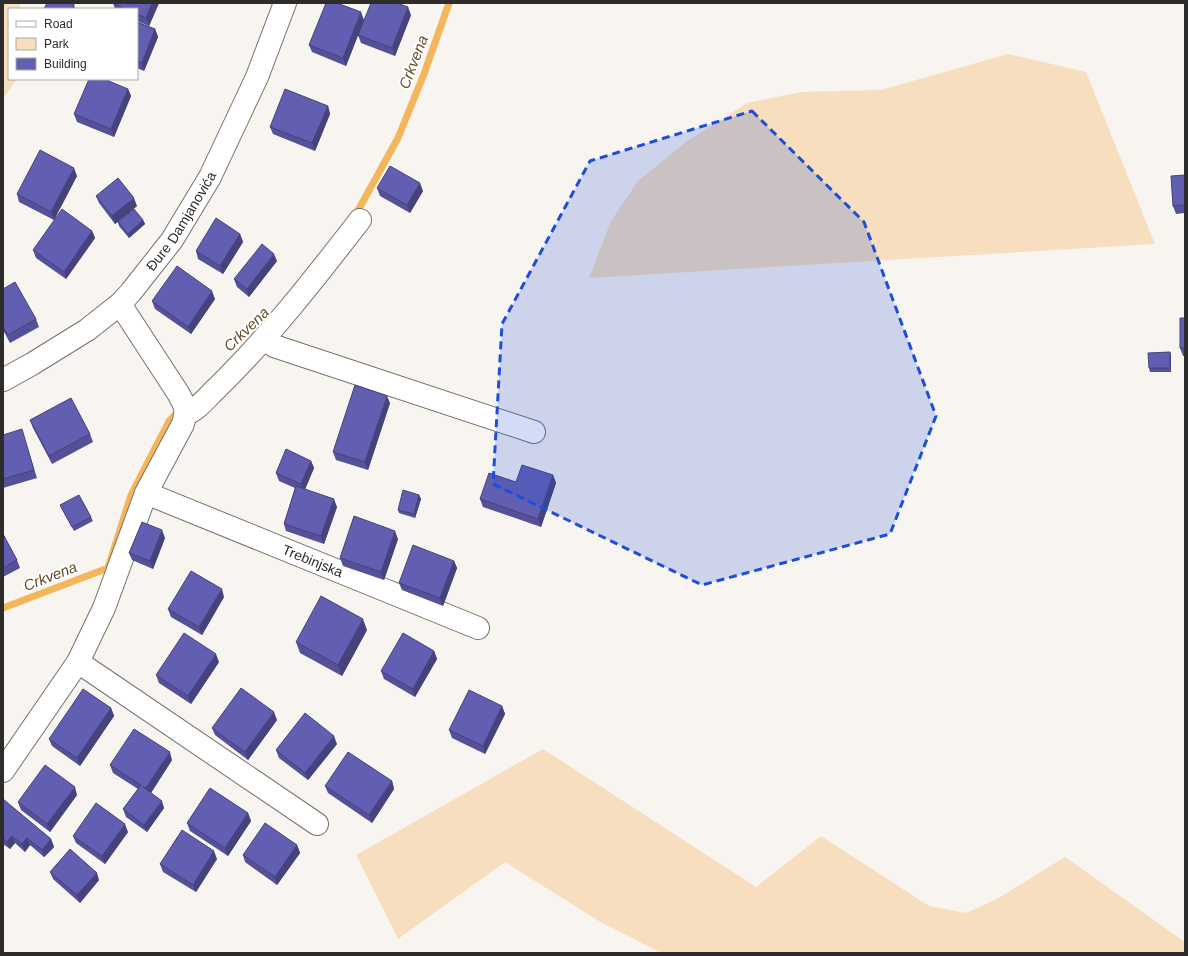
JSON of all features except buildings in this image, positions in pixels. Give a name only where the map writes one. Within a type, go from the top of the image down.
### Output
[{"type":"street","name":"Đure Damjanovića","points":[[3,380],[87,330],[120,304],[132,292],[172,240],[210,177],[257,77],[285,3]]},
{"type":"street","points":[[120,304],[183,405],[192,411],[264,339],[312,282],[360,220]]},
{"type":"street","points":[[264,339],[274,346],[534,432]]},
{"type":"street","points":[[3,771],[78,662],[104,608],[146,493],[183,424],[183,405]]},
{"type":"street","name":"Trebinjska","points":[[146,493],[478,628]]},
{"type":"street","points":[[78,662],[317,824]]},
{"type":"highlighted area","points":[[752,111],[864,222],[936,416],[890,534],[702,585],[493,484],[502,324],[590,161]]},
{"type":"green space","points":[[3,3],[21,3],[19,8],[8,8],[8,80],[16,80],[3,99]]},
{"type":"green space","points":[[1008,54],[1086,72],[1155,244],[589,278],[611,221],[638,181],[686,142],[747,103],[801,92],[881,90]]},
{"type":"green space","points":[[543,749],[756,887],[821,836],[929,906],[966,913],[997,899],[1065,857],[1185,942],[1185,953],[661,953],[599,921],[505,862],[398,939],[356,855]]},
{"type":"waterway","name":"Crkvena","points":[[355,216],[398,138],[424,74],[449,3]]},
{"type":"waterway","name":"Crkvena","points":[[3,608],[108,568],[131,495],[169,421],[180,410]]}]
